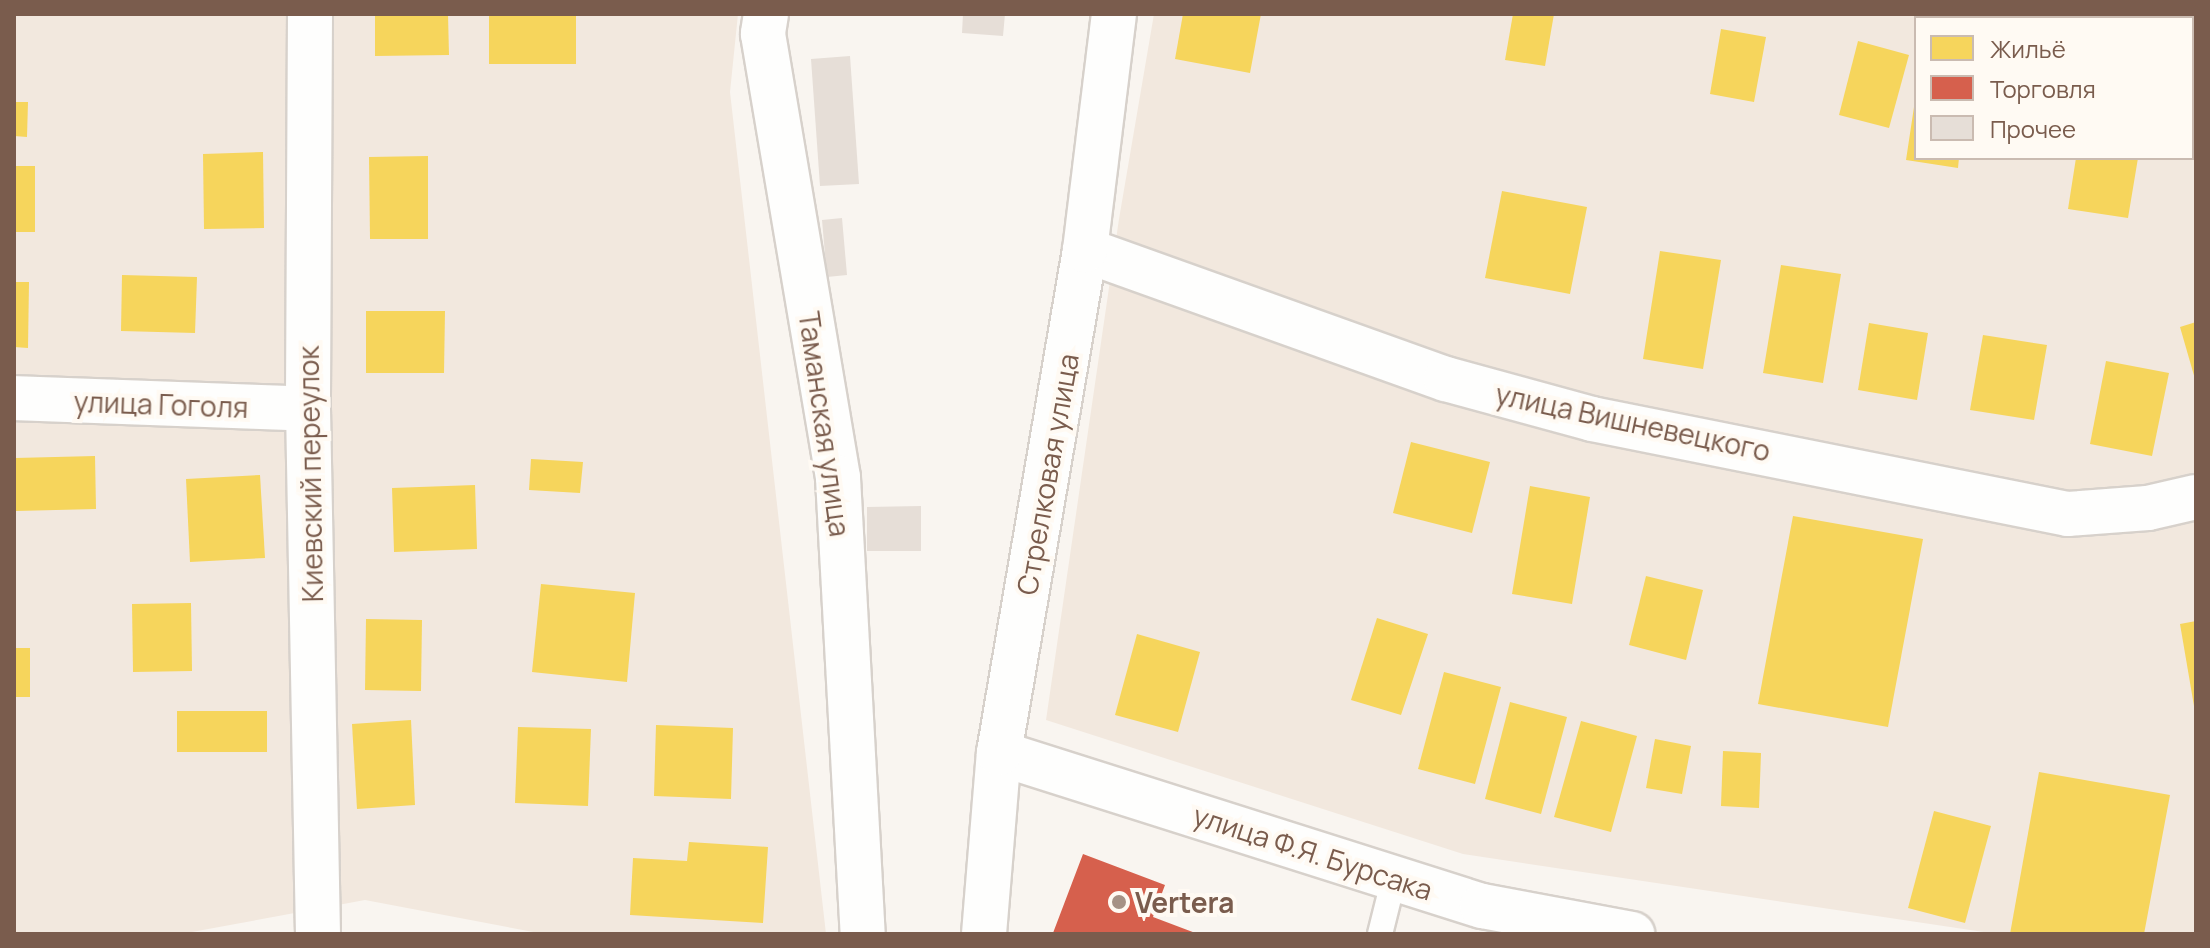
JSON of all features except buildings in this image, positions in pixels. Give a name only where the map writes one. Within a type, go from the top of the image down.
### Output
[{"type":"street","name":"Киевский переулок","points":[[310,14],[308,409],[318,934]]},
{"type":"street","name":"Таманская улица","points":[[766,14],[763,34],[838,478],[863,934]]},
{"type":"street","name":"Стрелковая улица","points":[[984,934],[999,753],[1085,250],[1114,14]]},
{"type":"street","name":"улица Вишневецкого","points":[[1085,250],[1446,379],[1592,419],[2068,514],[2148,508],[2196,497]]},
{"type":"street","name":"улица Гоголя","points":[[14,398],[308,409]]},
{"type":"street","name":"улица Ф.Я. Бурсака","points":[[999,753],[1482,906],[1632,934]]},
{"type":"lane","points":[[1380,934],[1394,878]]},
{"type":"shaded area","points":[[14,14],[738,14],[730,92],[826,934],[544,934],[365,900],[181,934],[14,934]]},
{"type":"shaded area","points":[[1154,14],[2196,14],[2196,934],[1997,934],[1463,854],[1046,720],[1119,219]]},
{"type":"place","name":"Vertera","points":[[1119,902]]}]
